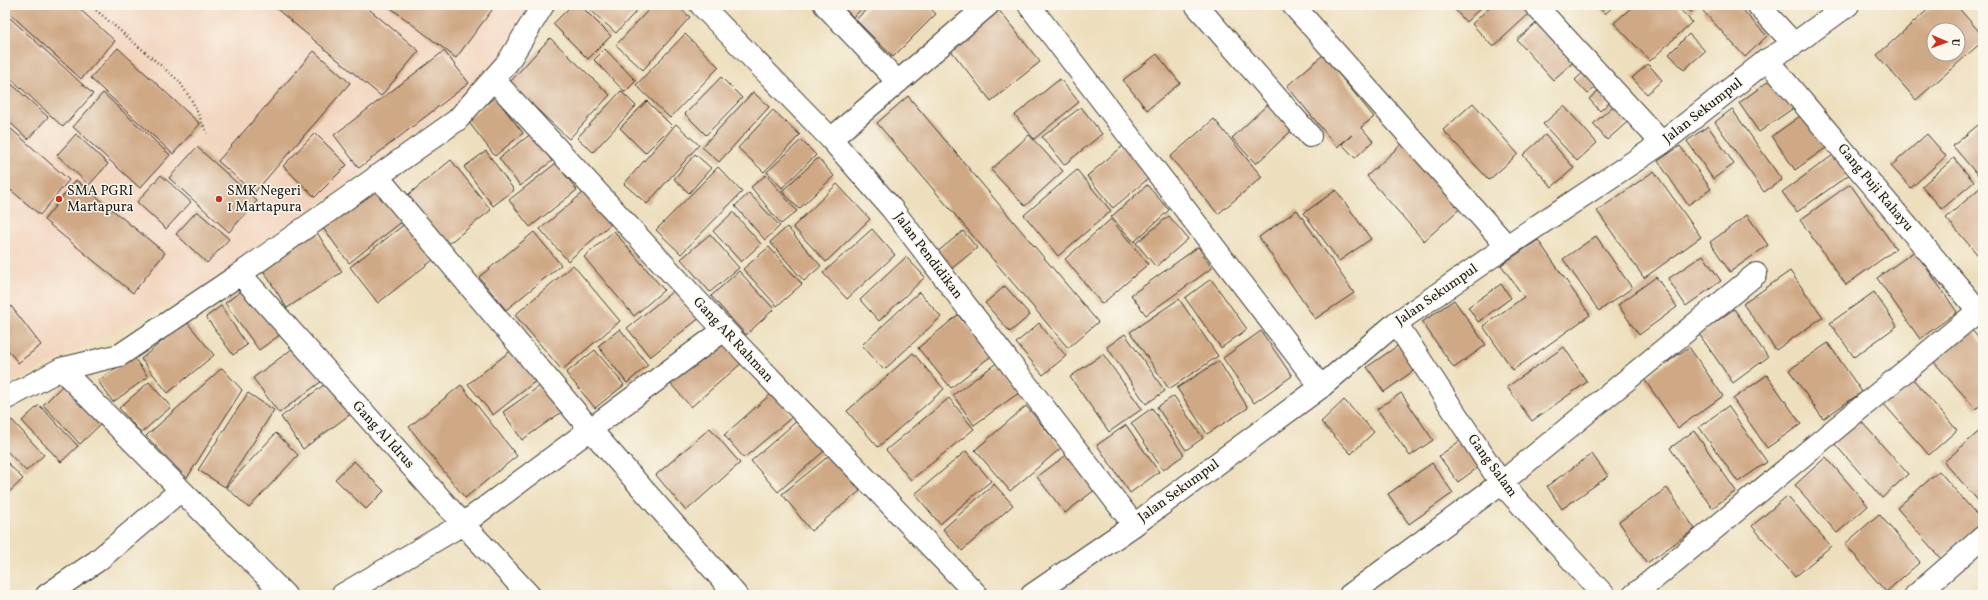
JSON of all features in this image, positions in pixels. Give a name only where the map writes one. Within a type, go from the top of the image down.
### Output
[{"type":"street","points":[[5,399],[61,369],[120,356],[240,274],[457,120],[494,80],[508,62],[543,5]]},
{"type":"street","name":"Jalan Pendidikan","points":[[701,5],[831,139],[892,209],[1134,525]]},
{"type":"street","points":[[825,5],[898,82]]},
{"type":"street","points":[[831,139],[988,5]]},
{"type":"street","points":[[1029,5],[1321,387]]},
{"type":"street","points":[[1196,5],[1310,136]]},
{"type":"street","points":[[1293,5],[1507,246]]},
{"type":"street","points":[[1535,5],[1662,143]]},
{"type":"street","points":[[1758,5],[1794,44]]},
{"type":"street","name":"Jalan Sekumpul","points":[[1032,595],[1134,525],[1321,387],[1396,323],[1507,246],[1662,143],[1767,60],[1794,44],[1848,5]]},
{"type":"street","name":"Gang Puji Rahayu","points":[[1767,60],[1982,311]]},
{"type":"street","name":"Gang AR Rahman","points":[[494,80],[724,330],[977,595]]},
{"type":"street","points":[[377,176],[590,429],[736,595]]},
{"type":"street","name":"Gang Al Idrus","points":[[240,274],[528,595]]},
{"type":"street","points":[[1350,595],[1501,483],[1756,274]]},
{"type":"street","points":[[1634,595],[1982,311]]},
{"type":"street","name":"Gang Salam","points":[[1396,323],[1501,483],[1604,595]]},
{"type":"street","points":[[342,595],[463,524],[724,330]]},
{"type":"street","points":[[61,369],[285,595]]},
{"type":"street","points":[[47,595],[98,561],[181,490]]},
{"type":"street","points":[[1916,595],[1983,537]]},
{"type":"path","points":[[90,5],[179,81],[192,101],[207,133]]},
{"type":"shaded area","name":"SMK Negeri 1 Martapura","points":[[5,5],[531,5],[490,76],[219,280],[5,386]]},
{"type":"building","points":[[5,5],[75,5],[115,41],[81,79],[5,9]]},
{"type":"building","points":[[272,5],[364,5],[419,51],[381,96]]},
{"type":"building","points":[[387,5],[485,5],[492,10],[456,58]]},
{"type":"building","points":[[572,5],[580,5],[611,36],[588,59],[553,24]]},
{"type":"building","points":[[585,5],[642,5],[616,33]]},
{"type":"building","points":[[653,5],[676,5],[690,17],[643,70],[616,45]]},
{"type":"building","points":[[841,5],[866,5],[853,17]]},
{"type":"building","points":[[870,5],[927,5],[936,14],[893,57],[856,20]]},
{"type":"building","points":[[1451,5],[1484,5],[1466,22]]},
{"type":"building","points":[[1492,5],[1523,5],[1530,13],[1493,47],[1472,24]]},
{"type":"building","points":[[1597,5],[1615,5],[1605,14]]},
{"type":"building","points":[[1634,5],[1676,5],[1692,22],[1650,61],[1614,23]]},
{"type":"building","points":[[1684,5],[1698,5],[1691,12]]},
{"type":"building","points":[[1710,5],[1738,5],[1767,36],[1745,57],[1703,11]]},
{"type":"building","points":[[1933,5],[1956,5],[1983,36],[1983,41],[1966,56],[1966,22],[1926,22],[1926,62],[1959,62],[1916,100],[1877,55]]},
{"type":"building","points":[[998,9],[1040,62],[991,101],[949,48]]},
{"type":"building","points":[[10,18],[93,94],[63,127],[5,73],[5,23]]},
{"type":"building","points":[[1542,18],[1578,58],[1553,80],[1517,40]]},
{"type":"building","points":[[685,34],[719,67],[670,118],[636,85]]},
{"type":"building","points":[[1689,34],[1705,51],[1684,70],[1669,54]]},
{"type":"building","points":[[550,38],[610,95],[569,139],[509,83]]},
{"type":"building","points":[[118,48],[200,124],[173,154],[90,78]]},
{"type":"building","points":[[605,49],[636,81],[625,92],[594,60]]},
{"type":"building","points":[[314,51],[350,83],[254,193],[218,161]]},
{"type":"building","points":[[444,51],[469,83],[359,168],[334,135]]},
{"type":"building","points":[[1157,54],[1180,83],[1147,110],[1123,80]]},
{"type":"building","points":[[1323,55],[1374,117],[1361,127],[1373,141],[1355,158],[1342,144],[1352,135],[1337,147],[1287,86]]},
{"type":"building","points":[[1648,64],[1662,80],[1647,94],[1632,78]]},
{"type":"building","points":[[1589,67],[1602,81],[1588,94],[1575,80]]},
{"type":"building","points":[[721,77],[742,98],[706,135],[685,114]]},
{"type":"building","points":[[1774,77],[1795,107],[1759,132],[1739,103]]},
{"type":"building","points":[[5,78],[48,117],[28,139],[5,118]]},
{"type":"building","points":[[1060,79],[1079,102],[1034,139],[1015,115]]},
{"type":"building","points":[[1606,84],[1616,96],[1600,111],[1589,99]]},
{"type":"building","points":[[621,91],[636,106],[593,152],[577,138]]},
{"type":"building","points":[[753,92],[769,107],[719,162],[702,147]]},
{"type":"building","points":[[103,93],[170,155],[140,188],[73,127]]},
{"type":"building","points":[[908,96],[1098,322],[1068,348],[877,123]]},
{"type":"building","points":[[495,97],[523,133],[495,156],[467,120]]},
{"type":"building","points":[[1620,100],[1634,116],[1607,140],[1593,124]]},
{"type":"building","points":[[647,101],[672,126],[645,153],[620,128]]},
{"type":"building","points":[[1473,103],[1518,154],[1489,180],[1443,130]]},
{"type":"building","points":[[1268,104],[1292,130],[1256,164],[1232,138]]},
{"type":"building","points":[[1564,106],[1597,143],[1577,161],[1543,124]]},
{"type":"building","points":[[1081,107],[1102,134],[1064,165],[1042,137]]},
{"type":"building","points":[[1732,109],[1782,180],[1764,192],[1715,122]]},
{"type":"building","points":[[773,110],[800,135],[764,172],[738,148]]},
{"type":"building","points":[[1803,114],[1827,147],[1795,170],[1772,136]]},
{"type":"building","points":[[1214,119],[1262,177],[1218,214],[1170,157]]},
{"type":"building","points":[[676,124],[699,145],[647,204],[624,184]]},
{"type":"building","points":[[1978,125],[1983,131],[1983,176],[1980,178],[1953,146]]},
{"type":"building","points":[[1708,126],[1734,164],[1713,179],[1687,141]]},
{"type":"building","points":[[10,128],[69,180],[40,215],[5,185],[5,134]]},
{"type":"building","points":[[315,133],[347,165],[315,197],[283,166]]},
{"type":"building","points":[[76,134],[108,164],[89,185],[57,155]]},
{"type":"building","points":[[531,134],[552,161],[520,186],[499,158]]},
{"type":"building","points":[[1927,134],[1946,156],[1911,188],[1891,166]]},
{"type":"building","points":[[1029,135],[1063,171],[1025,206],[991,170]]},
{"type":"building","points":[[1545,135],[1574,168],[1552,187],[1523,155]]},
{"type":"building","points":[[801,140],[816,155],[782,188],[767,172]]},
{"type":"building","points":[[1406,140],[1464,205],[1424,241],[1367,176]]},
{"type":"building","points":[[1123,146],[1149,178],[1113,208],[1087,176]]},
{"type":"building","points":[[1680,146],[1711,189],[1688,205],[1658,161]]},
{"type":"building","points":[[197,147],[257,201],[229,232],[169,178]]},
{"type":"building","points":[[486,151],[514,190],[493,206],[464,167]]},
{"type":"building","points":[[1836,153],[1850,174],[1797,212],[1782,192]]},
{"type":"building","points":[[695,154],[711,168],[689,193],[674,179]]},
{"type":"building","points":[[818,158],[834,176],[799,209],[782,191]]},
{"type":"building","points":[[1954,158],[1974,182],[1942,209],[1922,186]]},
{"type":"building","points":[[451,160],[491,210],[443,248],[404,198]]},
{"type":"building","points":[[556,163],[577,190],[530,227],[509,200]]},
{"type":"building","points":[[718,167],[742,192],[681,254],[656,230]]},
{"type":"building","points":[[1077,170],[1111,211],[1058,256],[1024,215]]},
{"type":"building","points":[[1654,171],[1701,237],[1644,278],[1597,211]]},
{"type":"building","points":[[161,175],[191,202],[166,229],[137,202]]},
{"type":"building","points":[[766,175],[797,211],[781,224],[751,187]]},
{"type":"building","points":[[378,179],[408,217],[349,263],[320,224]]},
{"type":"building","points":[[76,180],[165,253],[133,293],[44,220]]},
{"type":"building","points":[[837,184],[870,219],[826,262],[793,227]]},
{"type":"building","points":[[1850,184],[1896,249],[1846,285],[1800,220]]},
{"type":"building","points":[[1147,185],[1169,210],[1134,242],[1111,217]]},
{"type":"building","points":[[1983,185],[1983,261],[1946,218]]},
{"type":"building","points":[[1336,190],[1371,239],[1339,261],[1304,213]]},
{"type":"building","points":[[585,191],[612,223],[568,261],[540,229]]},
{"type":"building","points":[[749,193],[780,226],[765,240],[735,206]]},
{"type":"building","points":[[1297,210],[1354,293],[1315,319],[1259,237]]},
{"type":"building","points":[[197,211],[229,239],[207,263],[176,234]]},
{"type":"building","points":[[733,212],[761,244],[741,262],[713,231]]},
{"type":"building","points":[[1747,215],[1768,245],[1730,272],[1710,242]]},
{"type":"building","points":[[1169,216],[1188,239],[1156,267],[1136,243]]},
{"type":"building","points":[[1111,219],[1148,264],[1102,304],[1065,259]]},
{"type":"building","points":[[410,220],[438,256],[378,303],[350,267]]},
{"type":"building","points":[[787,227],[821,266],[804,281],[770,242]]},
{"type":"building","points":[[872,229],[895,255],[847,299],[823,273]]},
{"type":"building","points":[[316,231],[342,272],[287,308],[261,267]]},
{"type":"building","points":[[614,231],[664,290],[634,316],[584,257]]},
{"type":"building","points":[[963,231],[977,248],[950,270],[936,253]]},
{"type":"building","points":[[534,232],[561,265],[506,310],[479,277]]},
{"type":"building","points":[[710,234],[739,268],[710,292],[681,259]]},
{"type":"building","points":[[1596,236],[1632,288],[1599,311],[1563,259]]},
{"type":"building","points":[[1538,240],[1590,315],[1513,370],[1483,326],[1524,297],[1501,265]]},
{"type":"building","points":[[769,247],[802,284],[777,306],[743,269]]},
{"type":"building","points":[[1198,247],[1212,268],[1146,315],[1131,295]]},
{"type":"building","points":[[1915,251],[1957,312],[1920,339],[1877,278]]},
{"type":"building","points":[[1703,255],[1721,281],[1686,306],[1668,279]]},
{"type":"building","points":[[906,257],[925,277],[879,321],[860,300]]},
{"type":"building","points":[[573,265],[620,321],[562,370],[515,315]]},
{"type":"building","points":[[739,271],[774,309],[746,335],[711,296]]},
{"type":"building","points":[[1790,271],[1823,317],[1776,350],[1743,304]]},
{"type":"building","points":[[1656,277],[1677,307],[1639,335],[1618,305]]},
{"type":"building","points":[[1211,279],[1247,329],[1221,348],[1185,298]]},
{"type":"building","points":[[1501,284],[1511,298],[1478,322],[1468,307]]},
{"type":"building","points":[[1005,286],[1030,315],[1010,332],[985,303]]},
{"type":"building","points":[[247,287],[281,334],[259,350],[225,303]]},
{"type":"building","points":[[677,288],[701,317],[650,357],[627,328]]},
{"type":"building","points":[[919,292],[941,317],[884,370],[862,345]]},
{"type":"building","points":[[1874,292],[1897,326],[1854,357],[1830,323]]},
{"type":"building","points":[[1179,299],[1218,356],[1169,389],[1130,332]]},
{"type":"building","points":[[1454,300],[1486,345],[1454,368],[1422,322]]},
{"type":"building","points":[[11,306],[41,345],[18,363],[5,346],[5,311]]},
{"type":"building","points":[[221,306],[247,345],[233,355],[206,317]]},
{"type":"building","points":[[1734,309],[1768,357],[1733,383],[1699,334]]},
{"type":"building","points":[[958,315],[991,356],[951,388],[918,348]]},
{"type":"building","points":[[186,321],[214,355],[168,393],[141,359]]},
{"type":"building","points":[[1039,323],[1066,356],[1043,375],[1016,343]]},
{"type":"building","points":[[1969,327],[1983,343],[1983,403],[1976,409],[1932,360]]},
{"type":"building","points":[[620,329],[648,365],[627,383],[598,346]]},
{"type":"building","points":[[1261,331],[1292,376],[1254,403],[1223,358]]},
{"type":"building","points":[[1125,334],[1165,391],[1146,404],[1107,347]]},
{"type":"building","points":[[721,337],[743,362],[691,407],[669,382]]},
{"type":"building","points":[[1403,342],[1420,366],[1384,392],[1367,367]]},
{"type":"building","points":[[300,343],[326,378],[279,413],[253,378]]},
{"type":"building","points":[[1828,343],[1862,392],[1823,419],[1789,370]]},
{"type":"building","points":[[1564,347],[1587,382],[1532,421],[1507,387]]},
{"type":"building","points":[[1689,347],[1723,396],[1678,428],[1644,379]]},
{"type":"building","points":[[513,349],[537,380],[493,415],[468,384]]},
{"type":"building","points":[[595,350],[624,385],[595,408],[566,373]]},
{"type":"building","points":[[913,353],[944,389],[878,447],[847,411]]},
{"type":"building","points":[[1103,354],[1142,409],[1109,432],[1070,377]]},
{"type":"building","points":[[133,356],[148,377],[113,402],[98,381]]},
{"type":"building","points":[[1219,361],[1248,408],[1207,434],[1177,388]]},
{"type":"building","points":[[998,362],[1020,392],[974,425],[953,395]]},
{"type":"building","points":[[222,368],[242,390],[187,478],[146,436]]},
{"type":"building","points":[[1767,375],[1801,424],[1767,448],[1733,399]]},
{"type":"building","points":[[1912,378],[1957,430],[1929,455],[1883,403]]},
{"type":"building","points":[[329,381],[352,413],[303,449],[281,417]]},
{"type":"building","points":[[149,382],[171,407],[141,433],[119,408]]},
{"type":"building","points":[[544,383],[563,411],[522,440],[503,412]]},
{"type":"building","points":[[64,384],[102,423],[80,444],[43,405]]},
{"type":"building","points":[[461,385],[517,456],[465,498],[409,427]]},
{"type":"building","points":[[248,393],[274,410],[225,487],[198,470]]},
{"type":"building","points":[[772,393],[792,417],[744,458],[724,435]]},
{"type":"building","points":[[1401,393],[1433,440],[1410,456],[1377,409]]},
{"type":"building","points":[[1174,396],[1203,438],[1186,450],[1157,407]]},
{"type":"building","points":[[949,398],[974,429],[911,480],[886,450]]},
{"type":"building","points":[[1344,400],[1374,432],[1351,454],[1321,422]]},
{"type":"building","points":[[39,405],[78,446],[61,462],[22,421]]},
{"type":"building","points":[[1026,406],[1061,448],[1010,491],[975,450]]},
{"type":"building","points":[[1728,406],[1767,462],[1738,482],[1699,427]]},
{"type":"building","points":[[1152,408],[1184,455],[1163,470],[1131,423]]},
{"type":"building","points":[[1859,419],[1908,474],[1882,498],[1833,442]]},
{"type":"building","points":[[12,420],[44,455],[26,471],[5,449],[5,426]]},
{"type":"building","points":[[798,420],[824,451],[778,492],[751,461]]},
{"type":"building","points":[[1126,425],[1159,472],[1130,493],[1097,445]]},
{"type":"building","points":[[710,428],[740,463],[686,511],[656,475]]},
{"type":"building","points":[[1983,428],[1983,506],[1944,462]]},
{"type":"building","points":[[1694,431],[1736,491],[1712,508],[1670,448]]},
{"type":"building","points":[[276,433],[298,455],[249,508],[226,487]]},
{"type":"building","points":[[1465,437],[1484,463],[1458,482],[1439,456]]},
{"type":"building","points":[[966,451],[991,481],[940,524],[915,494]]},
{"type":"building","points":[[1069,453],[1096,489],[1065,513],[1037,477]]},
{"type":"building","points":[[831,454],[860,491],[811,531],[782,494]]},
{"type":"building","points":[[1592,454],[1608,476],[1562,509],[1547,486]]},
{"type":"building","points":[[1826,457],[1868,506],[1837,533],[1795,485]]},
{"type":"building","points":[[5,460],[23,479],[6,495],[5,494]]},
{"type":"building","points":[[354,461],[384,491],[366,509],[335,479]]},
{"type":"building","points":[[1432,463],[1453,493],[1409,524],[1388,494]]},
{"type":"building","points":[[1939,471],[1983,522],[1941,559],[1897,508]]},
{"type":"building","points":[[994,484],[1013,505],[962,551],[943,529]]},
{"type":"building","points":[[1667,488],[1695,529],[1647,563],[1619,522]]},
{"type":"building","points":[[1787,496],[1831,546],[1795,577],[1752,526]]},
{"type":"building","points":[[1879,514],[1920,562],[1886,592],[1845,544]]},
{"type":"place","name":"SMA PGRI Martapura","points":[[59,199]]},
{"type":"place","name":"SMK Negeri 1 Martapura","points":[[219,199]]}]
